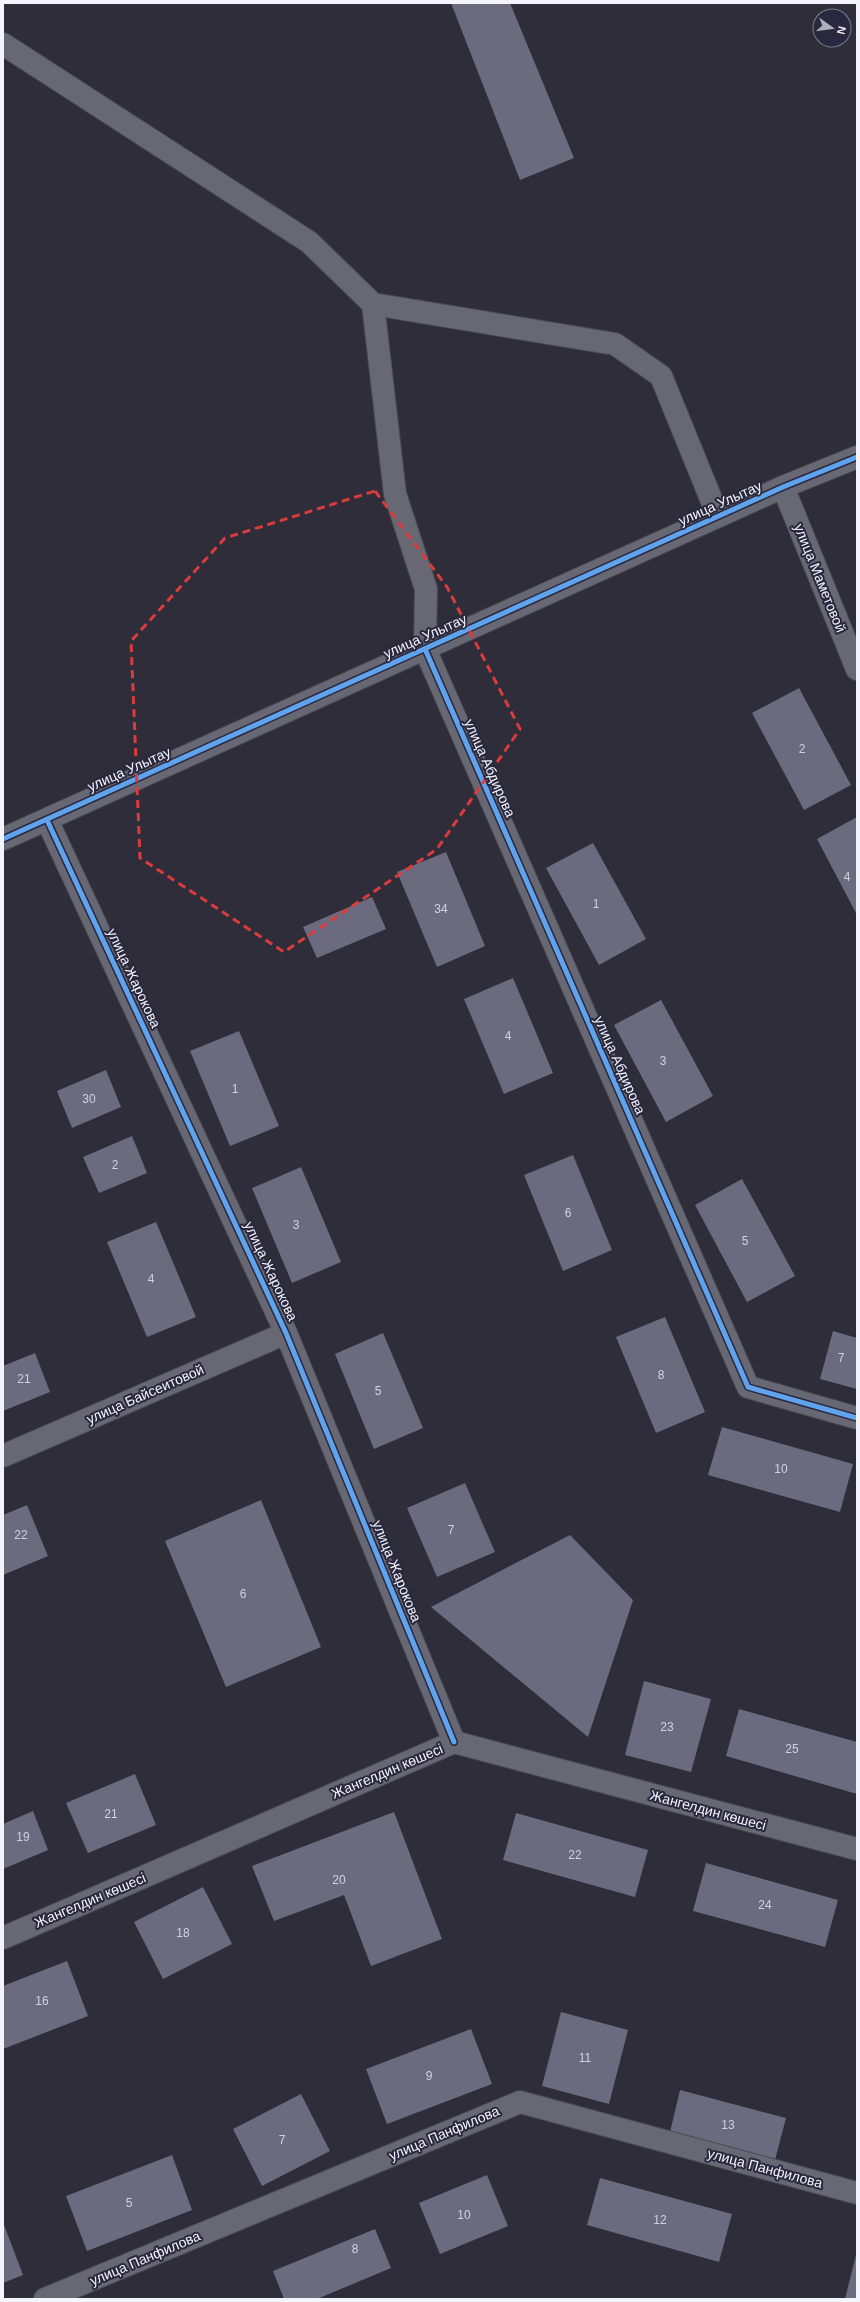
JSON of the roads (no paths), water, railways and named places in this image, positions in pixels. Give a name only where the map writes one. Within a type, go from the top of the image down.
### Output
[{"type":"street","points":[[3,44],[309,242],[373,304],[615,344],[661,376],[718,516]]},
{"type":"street","points":[[373,304],[395,494],[426,589],[425,649]]},
{"type":"street","name":"улица Улытау","points":[[3,839],[718,516],[857,457]]},
{"type":"street","name":"улица Маметовой","points":[[783,488],[857,669]]},
{"type":"street","name":"улица Абдирова","points":[[425,649],[748,1387],[857,1418]]},
{"type":"street","name":"улица Жарокова","points":[[47,820],[286,1333],[454,1742]]},
{"type":"street","name":"улица Байсеитовой","points":[[3,1456],[286,1333]]},
{"type":"street","name":"Жангелдин көшесі","points":[[3,1938],[454,1742],[857,1849]]},
{"type":"street","name":"улица Панфилова","points":[[45,2299],[520,2102],[857,2193]]}]
